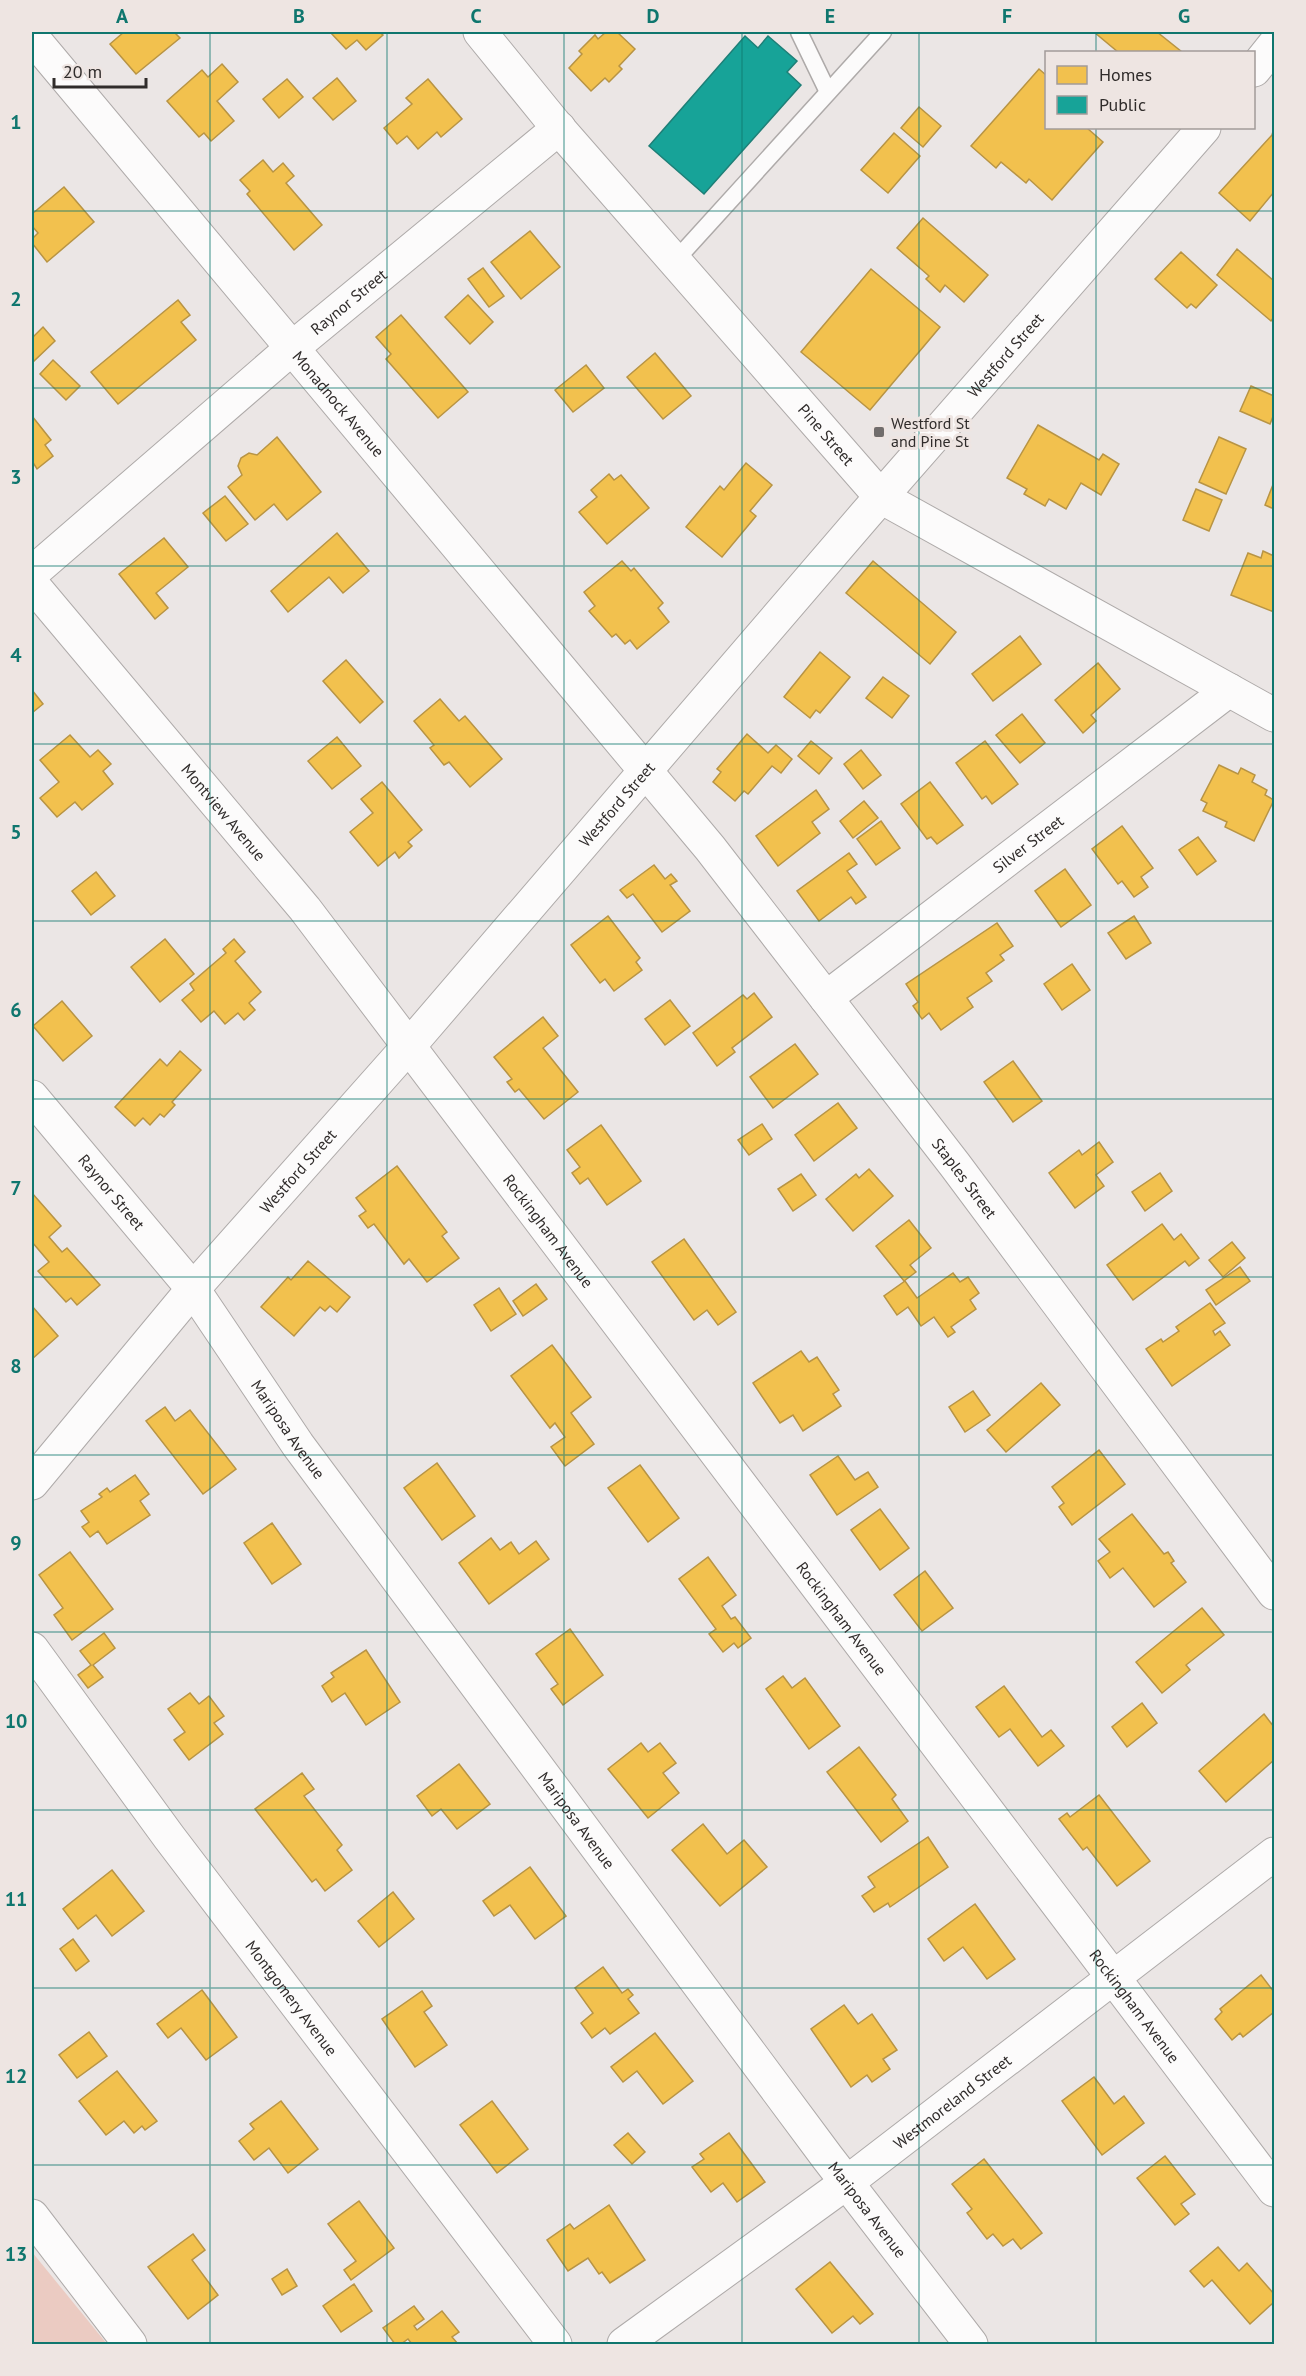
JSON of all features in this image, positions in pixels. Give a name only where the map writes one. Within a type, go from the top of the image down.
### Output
[{"type":"street","name":"Pine Street","points":[[480,32],[559,128],[881,497],[1275,715]]},
{"type":"street","name":"Monadnock Avenue","points":[[32,37],[645,771]]},
{"type":"street","points":[[1255,69],[1275,45]]},
{"type":"street","name":"Raynor Street","points":[[32,573],[291,349],[559,128]]},
{"type":"street","name":"Westford Street","points":[[32,1483],[193,1289],[408,1046],[881,497],[1203,129]]},
{"type":"street","name":"Montview Avenue","points":[[32,584],[305,909],[408,1046]]},
{"type":"street","name":"Silver Street","points":[[826,998],[1229,690]]},
{"type":"street","name":"Staples Street","points":[[645,771],[710,848],[955,1165],[1275,1593]]},
{"type":"street","name":"Rockingham Avenue","points":[[408,1046],[1275,2190]]},
{"type":"street","name":"Raynor Street","points":[[32,1097],[193,1289]]},
{"type":"street","name":"Mariposa Avenue","points":[[193,1289],[298,1444],[846,2182],[971,2344]]},
{"type":"street","name":"Montgomery Avenue","points":[[32,1649],[169,1837],[555,2344]]},
{"type":"street","name":"Westmoreland Street","points":[[624,2344],[846,2182],[1275,1854]]},
{"type":"street","points":[[32,2216],[130,2344]]},
{"type":"lane","points":[[799,32],[828,92]]},
{"type":"lane","points":[[675,261],[883,32]]},
{"type":"shaded area","points":[[32,2252],[107,2344],[32,2344]]},
{"type":"building: Homes","points":[[124,32],[174,32],[180,38],[136,74],[110,44]]},
{"type":"building: Homes","points":[[330,32],[379,32],[383,35],[366,50],[357,40],[346,49]]},
{"type":"building: Homes","points":[[606,32],[617,32],[635,49],[619,66],[622,69],[609,82],[605,78],[591,91],[569,68],[582,54],[579,51],[595,35],[598,39]]},
{"type":"building: Homes","points":[[1094,32],[1157,32],[1181,51],[1117,51]]},
{"type":"building: Homes","points":[[222,64],[238,82],[217,101],[234,121],[211,141],[204,133],[199,137],[167,101],[202,70],[208,77]]},
{"type":"building: Homes","points":[[1039,69],[1045,74],[1045,129],[1088,129],[1103,142],[1052,200],[1029,179],[1026,183],[1001,162],[996,168],[971,146]]},
{"type":"building: Homes","points":[[337,78],[356,101],[333,120],[313,98]]},
{"type":"building: Homes","points":[[287,79],[303,97],[279,118],[263,99]]},
{"type":"building: Homes","points":[[428,79],[462,119],[441,137],[437,132],[418,149],[407,136],[397,144],[384,128],[412,104],[406,98]]},
{"type":"building: Homes","points":[[919,107],[941,126],[923,147],[901,128]]},
{"type":"building: Homes","points":[[1274,128],[1274,192],[1250,221],[1219,193],[1272,135]]},
{"type":"building: Homes","points":[[894,133],[920,156],[888,193],[861,170]]},
{"type":"building: Homes","points":[[263,160],[273,172],[283,163],[294,176],[286,183],[322,225],[294,250],[247,194],[250,191],[240,180]]},
{"type":"building: Homes","points":[[64,187],[94,222],[47,262],[32,243],[32,239],[38,233],[32,226],[32,214]]},
{"type":"building: Homes","points":[[923,218],[988,275],[964,302],[945,285],[940,292],[926,279],[929,276],[897,248]]},
{"type":"building: Homes","points":[[530,231],[560,267],[521,299],[491,262]]},
{"type":"building: Homes","points":[[1237,249],[1274,281],[1274,317],[1271,321],[1217,275]]},
{"type":"building: Homes","points":[[1181,252],[1217,285],[1196,308],[1191,304],[1187,308],[1155,279]]},
{"type":"building: Homes","points":[[483,268],[504,296],[489,307],[468,279]]},
{"type":"building: Homes","points":[[871,269],[940,327],[870,410],[801,352]]},
{"type":"building: Homes","points":[[468,295],[493,322],[470,344],[445,317]]},
{"type":"building: Homes","points":[[178,300],[190,315],[181,322],[196,340],[118,404],[91,372]]},
{"type":"building: Homes","points":[[401,315],[468,392],[438,418],[386,359],[391,354],[376,337]]},
{"type":"building: Homes","points":[[43,327],[55,341],[34,361],[32,338]]},
{"type":"building: Homes","points":[[655,353],[691,396],[663,419],[627,377]]},
{"type":"building: Homes","points":[[53,360],[80,386],[66,400],[40,374]]},
{"type":"building: Homes","points":[[586,365],[604,388],[573,412],[555,390]]},
{"type":"building: Homes","points":[[1251,386],[1274,396],[1274,414],[1270,424],[1240,411]]},
{"type":"building: Homes","points":[[32,416],[51,440],[45,445],[53,456],[37,469],[32,461]]},
{"type":"building: Homes","points":[[1038,425],[1099,460],[1103,454],[1119,464],[1101,495],[1081,483],[1066,509],[1049,499],[1045,506],[1024,494],[1027,489],[1007,478]]},
{"type":"building: Homes","points":[[277,437],[321,492],[287,520],[274,504],[255,520],[228,487],[242,475],[238,466],[241,458],[249,453],[257,455]]},
{"type":"building: Homes","points":[[1219,437],[1246,449],[1226,494],[1199,482]]},
{"type":"building: Homes","points":[[746,463],[772,485],[750,511],[756,516],[722,557],[686,527],[720,486],[724,490]]},
{"type":"building: Homes","points":[[609,474],[614,480],[621,475],[649,508],[607,544],[579,512],[597,497],[591,490]]},
{"type":"building: Homes","points":[[1274,482],[1274,509],[1265,505]]},
{"type":"building: Homes","points":[[1196,489],[1222,500],[1209,531],[1183,520]]},
{"type":"building: Homes","points":[[225,496],[248,524],[226,541],[203,513]]},
{"type":"building: Homes","points":[[337,533],[369,571],[343,593],[329,577],[288,612],[271,591]]},
{"type":"building: Homes","points":[[164,538],[188,567],[156,593],[168,608],[155,619],[119,574]]},
{"type":"building: Homes","points":[[1263,551],[1274,556],[1274,612],[1231,595],[1248,553],[1261,558]]},
{"type":"building: Homes","points":[[622,561],[631,571],[634,568],[663,603],[658,608],[669,622],[637,649],[630,640],[625,644],[616,634],[612,637],[589,611],[595,606],[584,592]]},
{"type":"building: Homes","points":[[873,561],[956,632],[930,664],[846,593]]},
{"type":"building: Homes","points":[[1020,636],[1041,664],[993,701],[972,674]]},
{"type":"building: Homes","points":[[820,652],[850,677],[820,713],[816,710],[810,718],[784,697]]},
{"type":"building: Homes","points":[[346,660],[383,702],[360,723],[323,681]]},
{"type":"building: Homes","points":[[1098,663],[1120,689],[1091,715],[1096,721],[1083,733],[1055,700]]},
{"type":"building: Homes","points":[[883,677],[909,696],[892,718],[866,698]]},
{"type":"building: Homes","points":[[32,690],[43,704],[32,713]]},
{"type":"building: Homes","points":[[440,699],[459,721],[465,716],[502,759],[470,787],[449,762],[444,765],[430,748],[434,745],[414,721]]},
{"type":"building: Homes","points":[[1022,714],[1045,743],[1020,763],[996,735]]},
{"type":"building: Homes","points":[[747,734],[768,753],[776,745],[792,759],[781,773],[772,766],[748,794],[744,791],[735,801],[713,782],[721,772],[717,769]]},
{"type":"building: Homes","points":[[70,735],[90,757],[98,750],[111,764],[103,771],[113,784],[82,810],[75,802],[57,817],[40,798],[59,782],[40,760]]},
{"type":"building: Homes","points":[[337,737],[361,766],[332,789],[308,761]]},
{"type":"building: Homes","points":[[811,741],[832,758],[819,774],[798,756]]},
{"type":"building: Homes","points":[[985,741],[1018,784],[992,804],[986,796],[982,799],[956,763]]},
{"type":"building: Homes","points":[[861,750],[881,775],[863,789],[844,764]]},
{"type":"building: Homes","points":[[1219,765],[1238,774],[1241,768],[1255,775],[1252,782],[1267,790],[1265,795],[1274,800],[1254,841],[1225,827],[1227,822],[1203,811],[1207,803],[1201,800]]},
{"type":"building: Homes","points":[[382,782],[422,830],[408,842],[412,846],[399,858],[395,852],[378,866],[350,832],[373,813],[361,799]]},
{"type":"building: Homes","points":[[930,782],[963,825],[937,844],[931,837],[927,839],[901,804]]},
{"type":"building: Homes","points":[[816,790],[829,809],[812,822],[820,833],[778,866],[756,836]]},
{"type":"building: Homes","points":[[864,801],[878,818],[853,838],[840,821]]},
{"type":"building: Homes","points":[[881,821],[900,848],[876,865],[857,839]]},
{"type":"building: Homes","points":[[1122,826],[1153,868],[1141,877],[1148,887],[1134,897],[1122,881],[1118,884],[1092,849]]},
{"type":"building: Homes","points":[[1198,837],[1216,861],[1197,875],[1179,850]]},
{"type":"building: Homes","points":[[849,853],[857,864],[847,871],[866,897],[856,904],[851,897],[819,921],[797,891]]},
{"type":"building: Homes","points":[[654,865],[665,879],[671,874],[677,881],[670,885],[690,911],[662,932],[633,894],[627,898],[620,890]]},
{"type":"building: Homes","points":[[1065,869],[1091,905],[1061,927],[1035,891]]},
{"type":"building: Homes","points":[[96,872],[115,896],[91,915],[72,891]]},
{"type":"building: Homes","points":[[608,916],[640,958],[636,962],[642,970],[614,991],[605,979],[600,983],[571,945]]},
{"type":"building: Homes","points":[[1134,916],[1151,943],[1126,959],[1108,933]]},
{"type":"building: Homes","points":[[997,923],[1013,946],[1000,955],[1004,960],[986,973],[992,981],[967,998],[973,1007],[941,1030],[929,1013],[922,1019],[913,1006],[918,1002],[906,984]]},
{"type":"building: Homes","points":[[165,939],[194,974],[160,1002],[131,967]]},
{"type":"building: Homes","points":[[234,939],[245,952],[235,961],[261,992],[249,1003],[255,1010],[244,1020],[238,1013],[225,1024],[214,1011],[201,1022],[182,1000],[194,990],[190,984],[226,953],[223,949]]},
{"type":"building: Homes","points":[[1072,964],[1090,990],[1062,1010],[1044,984]]},
{"type":"building: Homes","points":[[754,993],[772,1017],[732,1048],[735,1052],[717,1066],[693,1033],[743,995],[747,999]]},
{"type":"building: Homes","points":[[670,1000],[690,1026],[665,1045],[645,1019]]},
{"type":"building: Homes","points":[[62,1001],[92,1036],[63,1061],[33,1026]]},
{"type":"building: Homes","points":[[543,1017],[558,1036],[543,1048],[578,1092],[544,1119],[519,1089],[515,1092],[507,1082],[512,1079],[494,1057]]},
{"type":"building: Homes","points":[[795,1044],[818,1074],[773,1108],[750,1077]]},
{"type":"building: Homes","points":[[180,1051],[201,1070],[172,1102],[175,1105],[164,1117],[160,1114],[150,1125],[143,1118],[135,1126],[115,1107],[160,1059],[167,1066]]},
{"type":"building: Homes","points":[[1013,1061],[1042,1101],[1013,1122],[984,1082]]},
{"type":"building: Homes","points":[[838,1103],[857,1128],[814,1161],[795,1135]]},
{"type":"building: Homes","points":[[762,1124],[772,1139],[749,1155],[738,1140]]},
{"type":"building: Homes","points":[[601,1125],[641,1181],[607,1205],[588,1178],[580,1184],[572,1173],[580,1167],[567,1150]]},
{"type":"building: Homes","points":[[1099,1142],[1113,1162],[1096,1175],[1104,1186],[1075,1208],[1049,1173],[1079,1150],[1082,1155]]},
{"type":"building: Homes","points":[[397,1166],[447,1232],[442,1236],[459,1258],[427,1282],[409,1259],[404,1264],[374,1224],[368,1228],[359,1216],[366,1211],[356,1198]]},
{"type":"building: Homes","points":[[869,1169],[893,1196],[853,1231],[826,1199],[856,1174],[859,1178]]},
{"type":"building: Homes","points":[[1160,1173],[1172,1191],[1145,1211],[1132,1192]]},
{"type":"building: Homes","points":[[801,1174],[816,1195],[793,1211],[778,1189]]},
{"type":"building: Homes","points":[[32,1193],[61,1226],[49,1237],[62,1252],[67,1248],[100,1285],[77,1305],[71,1298],[66,1302],[38,1271],[49,1262],[32,1242]]},
{"type":"building: Homes","points":[[909,1220],[931,1248],[910,1265],[916,1272],[904,1281],[876,1246]]},
{"type":"building: Homes","points":[[1162,1224],[1174,1240],[1181,1234],[1199,1258],[1189,1266],[1185,1261],[1133,1300],[1107,1265]]},
{"type":"building: Homes","points":[[684,1239],[736,1312],[718,1325],[707,1310],[694,1320],[652,1262]]},
{"type":"building: Homes","points":[[1232,1242],[1245,1258],[1223,1277],[1209,1260]]},
{"type":"building: Homes","points":[[308,1261],[350,1297],[337,1312],[330,1306],[325,1311],[320,1307],[294,1336],[261,1307],[288,1277],[291,1280]]},
{"type":"building: Homes","points":[[1240,1267],[1250,1281],[1216,1305],[1206,1290]]},
{"type":"building: Homes","points":[[953,1273],[960,1282],[968,1277],[979,1293],[970,1300],[976,1309],[951,1327],[955,1332],[948,1337],[934,1317],[921,1326],[908,1307],[897,1315],[884,1296],[905,1281],[917,1298]]},
{"type":"building: Homes","points":[[536,1284],[547,1299],[523,1316],[513,1301]]},
{"type":"building: Homes","points":[[499,1288],[516,1314],[491,1331],[474,1305]]},
{"type":"building: Homes","points":[[1210,1303],[1225,1323],[1213,1331],[1215,1335],[1220,1331],[1230,1345],[1172,1386],[1146,1349],[1161,1339],[1163,1342],[1179,1331],[1176,1327]]},
{"type":"building: Homes","points":[[32,1306],[58,1336],[32,1359]]},
{"type":"building: Homes","points":[[552,1345],[591,1397],[571,1413],[594,1444],[565,1466],[551,1447],[565,1437],[555,1423],[550,1428],[511,1376]]},
{"type":"building: Homes","points":[[801,1351],[809,1362],[817,1357],[839,1390],[833,1394],[841,1406],[803,1431],[793,1415],[780,1423],[753,1383]]},
{"type":"building: Homes","points":[[1041,1383],[1060,1405],[1006,1452],[987,1430]]},
{"type":"building: Homes","points":[[973,1391],[990,1415],[965,1432],[949,1407]]},
{"type":"building: Homes","points":[[165,1407],[175,1421],[190,1410],[236,1469],[203,1494],[146,1421]]},
{"type":"building: Homes","points":[[1099,1450],[1125,1484],[1072,1525],[1059,1507],[1064,1503],[1052,1487]]},
{"type":"building: Homes","points":[[838,1456],[855,1480],[868,1472],[878,1487],[837,1515],[810,1475]]},
{"type":"building: Homes","points":[[437,1463],[475,1516],[442,1540],[404,1488]]},
{"type":"building: Homes","points":[[640,1465],[679,1518],[648,1542],[608,1488]]},
{"type":"building: Homes","points":[[135,1475],[149,1494],[140,1501],[150,1515],[107,1544],[98,1531],[90,1537],[82,1527],[89,1522],[81,1511],[102,1497],[99,1494],[107,1488],[110,1492]]},
{"type":"building: Homes","points":[[880,1509],[909,1548],[880,1570],[851,1530]]},
{"type":"building: Homes","points":[[1132,1514],[1164,1554],[1168,1552],[1174,1561],[1171,1563],[1186,1582],[1154,1607],[1123,1568],[1110,1578],[1098,1561],[1110,1552],[1099,1539]]},
{"type":"building: Homes","points":[[272,1523],[301,1564],[272,1584],[244,1543]]},
{"type":"building: Homes","points":[[491,1538],[500,1550],[511,1542],[519,1554],[536,1541],[549,1559],[489,1604],[459,1563]]},
{"type":"building: Homes","points":[[70,1552],[113,1609],[72,1640],[54,1615],[63,1608],[39,1575]]},
{"type":"building: Homes","points":[[708,1557],[736,1595],[722,1606],[731,1619],[735,1617],[751,1638],[738,1648],[734,1643],[723,1652],[709,1634],[716,1629],[679,1579]]},
{"type":"building: Homes","points":[[925,1571],[953,1608],[922,1631],[894,1595]]},
{"type":"building: Homes","points":[[1202,1608],[1224,1635],[1186,1665],[1190,1670],[1162,1693],[1136,1662]]},
{"type":"building: Homes","points":[[570,1629],[603,1675],[563,1705],[551,1689],[558,1684],[536,1654]]},
{"type":"building: Homes","points":[[104,1633],[115,1648],[93,1665],[103,1677],[88,1688],[78,1675],[91,1665],[80,1651]]},
{"type":"building: Homes","points":[[366,1650],[400,1702],[366,1725],[345,1693],[332,1702],[322,1686],[334,1677],[331,1673]]},
{"type":"building: Homes","points":[[783,1676],[792,1688],[805,1678],[840,1726],[809,1749],[766,1689]]},
{"type":"building: Homes","points":[[1004,1686],[1042,1737],[1051,1730],[1064,1746],[1038,1766],[1010,1729],[999,1737],[976,1707]]},
{"type":"building: Homes","points":[[190,1693],[199,1704],[209,1696],[224,1716],[214,1723],[223,1734],[189,1760],[174,1740],[185,1732],[168,1709]]},
{"type":"building: Homes","points":[[1142,1703],[1157,1723],[1127,1747],[1112,1727]]},
{"type":"building: Homes","points":[[1264,1714],[1274,1727],[1274,1760],[1226,1802],[1199,1771]]},
{"type":"building: Homes","points":[[641,1743],[648,1752],[660,1743],[676,1763],[663,1773],[679,1793],[648,1818],[608,1769]]},
{"type":"building: Homes","points":[[859,1747],[896,1795],[892,1799],[908,1821],[881,1842],[827,1772]]},
{"type":"building: Homes","points":[[459,1764],[490,1804],[457,1829],[441,1809],[432,1816],[417,1796]]},
{"type":"building: Homes","points":[[302,1773],[314,1789],[304,1796],[342,1845],[337,1850],[352,1870],[325,1891],[316,1879],[312,1882],[255,1809]]},
{"type":"building: Homes","points":[[1099,1795],[1150,1861],[1117,1886],[1087,1847],[1083,1850],[1059,1819],[1067,1813],[1070,1817]]},
{"type":"building: Homes","points":[[703,1824],[727,1854],[744,1840],[767,1867],[720,1906],[672,1850]]},
{"type":"building: Homes","points":[[928,1837],[948,1867],[890,1907],[888,1903],[874,1912],[862,1896],[875,1887],[868,1877]]},
{"type":"building: Homes","points":[[530,1867],[566,1916],[535,1939],[510,1905],[494,1916],[483,1901]]},
{"type":"building: Homes","points":[[112,1870],[144,1911],[112,1936],[96,1915],[78,1929],[63,1909]]},
{"type":"building: Homes","points":[[393,1892],[414,1919],[379,1947],[358,1921]]},
{"type":"building: Homes","points":[[975,1904],[1015,1959],[987,1979],[963,1947],[944,1961],[928,1939]]},
{"type":"building: Homes","points":[[73,1939],[89,1961],[76,1971],[60,1949]]},
{"type":"building: Homes","points":[[603,1967],[622,1993],[628,1989],[633,1995],[628,1999],[639,2013],[610,2034],[605,2028],[592,2038],[581,2023],[593,2013],[575,1988]]},
{"type":"building: Homes","points":[[1261,1975],[1274,1992],[1274,2012],[1243,2037],[1240,2033],[1232,2040],[1215,2019],[1222,2012],[1220,2009]]},
{"type":"building: Homes","points":[[202,1990],[237,2037],[206,2060],[181,2028],[168,2038],[157,2024]]},
{"type":"building: Homes","points":[[422,1991],[432,2006],[424,2012],[447,2045],[415,2067],[382,2019]]},
{"type":"building: Homes","points":[[844,2005],[858,2024],[872,2014],[897,2050],[883,2059],[890,2069],[872,2082],[867,2075],[851,2087],[811,2029]]},
{"type":"building: Homes","points":[[89,2032],[107,2056],[77,2078],[59,2055]]},
{"type":"building: Homes","points":[[655,2033],[693,2081],[663,2104],[637,2071],[623,2082],[611,2067]]},
{"type":"building: Homes","points":[[117,2071],[157,2121],[145,2130],[142,2126],[134,2133],[124,2121],[106,2135],[79,2101]]},
{"type":"building: Homes","points":[[1094,2077],[1114,2104],[1124,2096],[1144,2123],[1102,2155],[1062,2101]]},
{"type":"building: Homes","points":[[281,2101],[318,2149],[288,2173],[269,2148],[254,2160],[239,2141],[254,2129],[250,2124]]},
{"type":"building: Homes","points":[[492,2101],[528,2149],[497,2173],[460,2125]]},
{"type":"building: Homes","points":[[628,2133],[645,2152],[632,2164],[614,2145]]},
{"type":"building: Homes","points":[[729,2133],[765,2182],[737,2202],[723,2183],[711,2192],[692,2167],[704,2159],[700,2154]]},
{"type":"building: Homes","points":[[1165,2156],[1195,2194],[1181,2204],[1189,2214],[1175,2225],[1137,2178]]},
{"type":"building: Homes","points":[[984,2159],[1042,2233],[1021,2249],[1013,2239],[1003,2246],[993,2234],[987,2239],[967,2213],[972,2209],[952,2184]]},
{"type":"building: Homes","points":[[359,2201],[394,2248],[351,2280],[344,2270],[356,2261],[328,2224]]},
{"type":"building: Homes","points":[[609,2205],[645,2260],[610,2283],[602,2272],[599,2274],[588,2258],[568,2271],[547,2240],[570,2224],[574,2229]]},
{"type":"building: Homes","points":[[193,2234],[205,2250],[192,2260],[218,2295],[188,2319],[148,2267]]},
{"type":"building: Homes","points":[[1218,2247],[1239,2271],[1247,2263],[1274,2294],[1274,2302],[1250,2324],[1212,2280],[1204,2287],[1190,2271]]},
{"type":"building: Homes","points":[[830,2262],[873,2314],[860,2324],[853,2316],[832,2333],[796,2289]]},
{"type":"building: Homes","points":[[287,2269],[297,2286],[282,2295],[272,2279]]},
{"type":"building: Homes","points":[[354,2284],[372,2311],[341,2332],[323,2306]]},
{"type":"building: Homes","points":[[414,2306],[424,2319],[414,2326],[417,2330],[442,2311],[459,2332],[452,2337],[458,2344],[412,2344],[408,2339],[401,2344],[395,2344],[383,2328]]},
{"type":"building: Public","points":[[745,36],[758,48],[768,36],[797,61],[787,72],[801,85],[704,194],[649,146]]},
{"type":"place","name":"Westford St and Pine St","points":[[879,432]]}]
